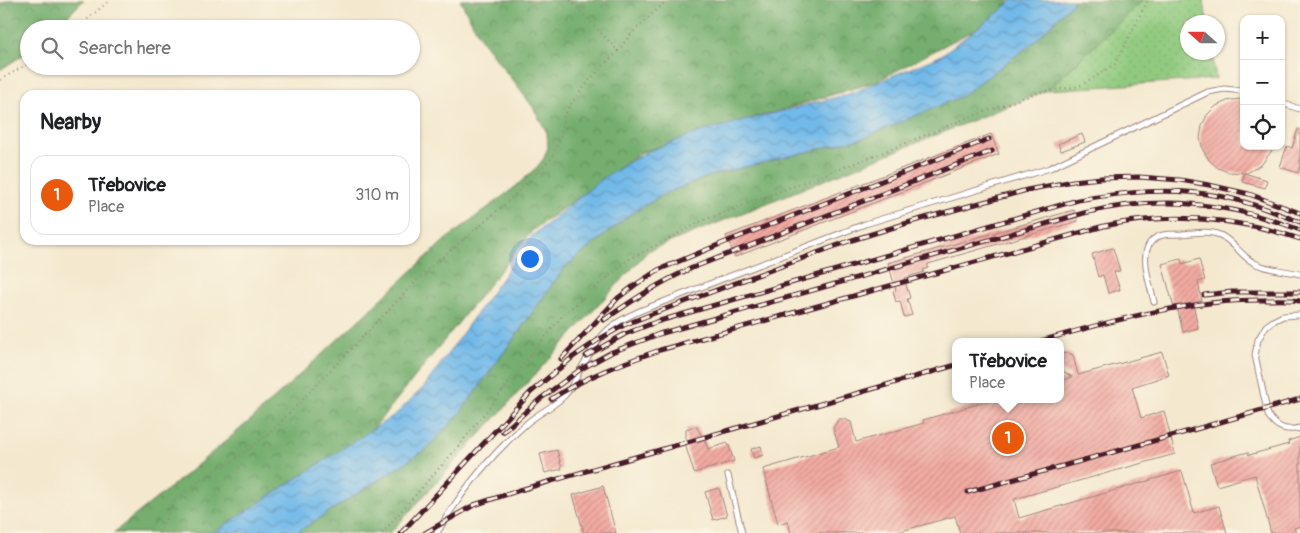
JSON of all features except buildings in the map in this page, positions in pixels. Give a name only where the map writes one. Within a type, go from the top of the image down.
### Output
[{"type":"lane","points":[[438,533],[461,495],[506,443],[528,422],[568,392],[598,340],[616,322],[650,307],[865,224],[1050,168],[1208,92],[1224,89],[1240,91]]},
{"type":"lane","points":[[1285,104],[1300,109]]},
{"type":"lane","points":[[1154,302],[1145,258],[1152,242],[1164,235],[1208,232],[1218,234],[1228,240],[1249,260],[1259,265],[1300,274]]},
{"type":"lane","points":[[1300,315],[1283,316],[1266,326],[1258,340],[1255,354],[1268,414],[1272,422],[1284,429],[1300,428]]},
{"type":"lane","points":[[728,474],[742,533]]},
{"type":"path","points":[[87,20],[110,0]]},
{"type":"path","points":[[570,0],[618,51]]},
{"type":"path","points":[[159,533],[173,502],[206,476],[231,462],[272,431],[426,271],[503,206],[552,158],[569,106],[630,35],[667,0]]},
{"type":"path","points":[[382,533],[457,448],[562,316],[628,260],[704,220],[893,149],[968,118],[1040,92],[1080,86],[1115,64],[1148,0]]},
{"type":"path","points":[[0,80],[20,68]]},
{"type":"green space","points":[[8,0],[84,0],[64,20],[20,20],[20,57],[0,70],[0,4]]},
{"type":"green space","points":[[460,0],[1010,0],[995,19],[875,82],[642,152],[533,230],[373,429],[352,452],[236,533],[113,533],[253,418],[445,240],[515,187],[544,158],[548,147],[547,133],[533,107],[482,41]]},
{"type":"green space","points":[[1075,0],[1143,0],[1048,90],[648,251],[390,533],[296,533],[425,450],[458,416],[565,267],[629,215],[666,193],[713,175],[863,138],[962,96],[1034,42]]},
{"type":"green space","points":[[1143,0],[1204,0],[1206,15],[1180,15],[1180,60],[1213,60],[1216,79],[1048,90]]},
{"type":"water","points":[[1012,0],[1075,0],[1034,42],[962,96],[863,138],[713,175],[666,193],[629,215],[565,267],[458,416],[425,450],[296,533],[213,533],[396,414],[424,387],[532,236],[603,178],[646,152],[700,132],[849,94],[940,56]]},
{"type":"railway","points":[[561,359],[618,298],[658,270],[989,139]]},
{"type":"railway","points":[[604,320],[647,292],[692,268],[992,151]]},
{"type":"railway","points":[[401,533],[531,392],[573,357],[598,340],[624,325],[849,241],[1027,190],[1073,181],[1101,178],[1139,177],[1180,180],[1209,185],[1249,194],[1300,213]]},
{"type":"railway","points":[[586,356],[625,334],[656,322],[1078,200],[1148,192],[1201,193],[1240,201],[1300,222]]},
{"type":"railway","points":[[503,432],[540,399],[581,369],[612,352],[659,334],[1084,213],[1140,204],[1194,204],[1247,213],[1300,230]]},
{"type":"railway","points":[[551,399],[604,371],[660,350],[1104,226],[1154,219],[1203,219],[1251,226],[1300,239]]},
{"type":"railway","points":[[1204,295],[1232,292],[1300,292]]},
{"type":"railway","points":[[1052,338],[1120,319],[1177,308],[1234,301],[1300,301]]},
{"type":"railway","points":[[425,533],[474,505],[520,490],[952,366]]},
{"type":"railway","points":[[968,492],[1300,399]]},
{"type":"place","name":"Třebovice","points":[[1008,438]]}]
